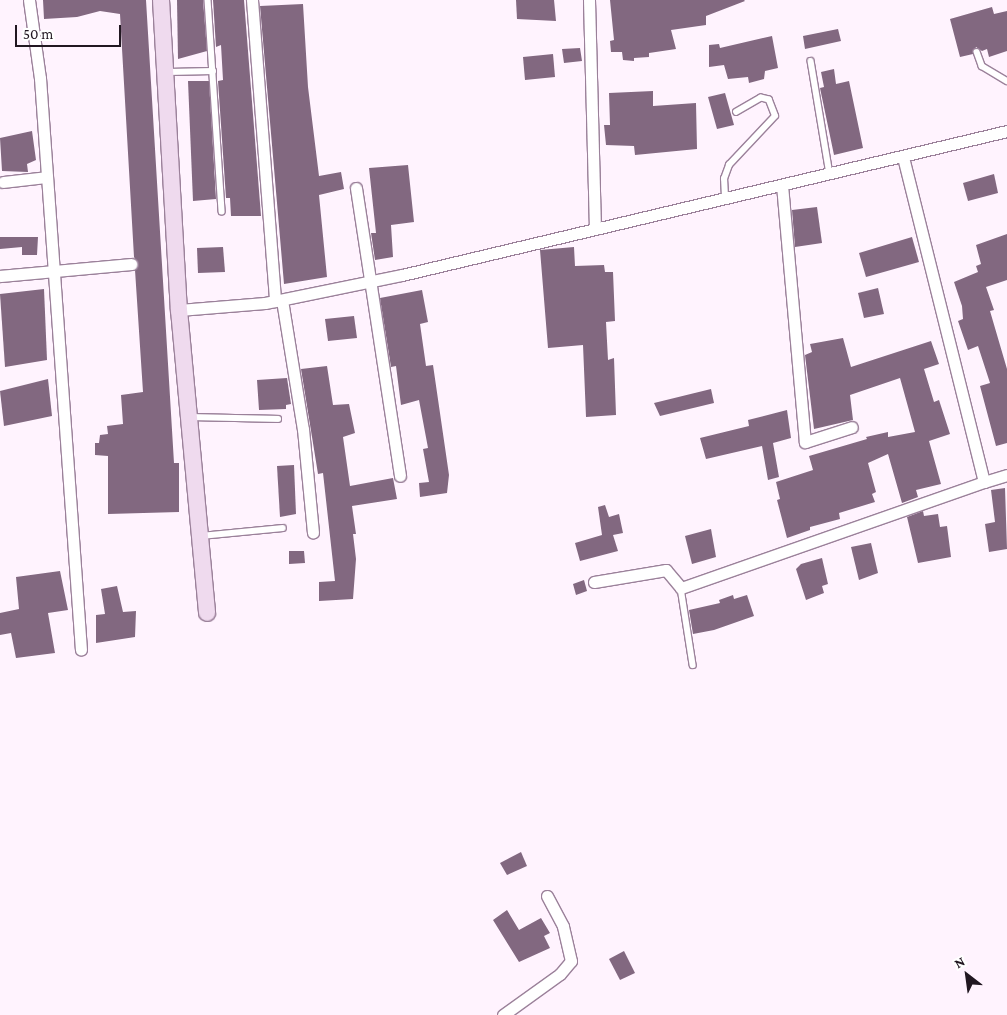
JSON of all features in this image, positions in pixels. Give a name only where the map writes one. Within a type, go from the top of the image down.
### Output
[{"type":"street","points":[[29,0],[40,78],[81,650]]},
{"type":"street","points":[[161,0],[179,310],[187,417],[206,613]]},
{"type":"street","points":[[252,0],[279,301],[303,429],[313,533]]},
{"type":"street","points":[[590,0],[595,229]]},
{"type":"street","points":[[179,310],[279,301],[369,282],[1007,131]]},
{"type":"street","points":[[903,156],[984,482]]},
{"type":"street","points":[[3,182],[47,177]]},
{"type":"street","points":[[782,185],[804,442],[852,427]]},
{"type":"street","points":[[356,188],[400,476]]},
{"type":"street","points":[[0,276],[131,264]]},
{"type":"street","points":[[594,582],[666,570],[681,588],[1007,475]]},
{"type":"street","points":[[503,1015],[560,974],[571,962],[563,926],[547,896]]},
{"type":"lane","points":[[208,0],[222,212]]},
{"type":"lane","points":[[977,52],[982,66],[1007,81]]},
{"type":"lane","points":[[811,61],[830,174]]},
{"type":"lane","points":[[165,72],[213,71]]},
{"type":"lane","points":[[725,197],[724,179],[729,165],[775,116],[769,100],[761,98],[738,112]]},
{"type":"lane","points":[[187,417],[278,419]]},
{"type":"lane","points":[[199,537],[284,528]]},
{"type":"lane","points":[[681,588],[693,665]]},
{"type":"building","points":[[43,0],[146,0],[174,463],[179,463],[179,512],[108,514],[108,456],[95,455],[95,443],[99,443],[100,435],[108,434],[107,426],[123,424],[121,395],[143,392],[135,270],[138,264],[134,257],[120,14],[100,11],[77,17],[44,19]]},
{"type":"building","points":[[177,0],[203,0],[207,51],[178,59]]},
{"type":"building","points":[[213,0],[244,0],[261,216],[231,216],[230,198],[226,198],[218,81],[223,80],[221,45],[216,47]]},
{"type":"building","points":[[516,0],[554,0],[556,21],[517,19]]},
{"type":"building","points":[[610,0],[745,1],[706,16],[706,25],[671,30],[676,49],[649,53],[649,57],[634,58],[634,61],[623,60],[622,52],[611,52],[610,41],[614,40]]},
{"type":"building","points":[[303,4],[308,87],[319,176],[341,172],[344,189],[319,195],[327,277],[284,284],[260,6]]},
{"type":"building","points":[[992,7],[994,14],[1007,11],[1007,51],[989,57],[987,49],[982,51],[976,47],[973,54],[960,57],[950,19]]},
{"type":"building","points":[[838,29],[841,41],[805,49],[803,36]]},
{"type":"building","points":[[772,36],[778,68],[765,71],[764,79],[749,83],[748,77],[728,79],[724,65],[709,67],[709,45],[719,44],[720,48]]},
{"type":"building","points":[[580,48],[582,61],[564,63],[562,49]]},
{"type":"building","points":[[553,54],[555,77],[525,80],[523,57]]},
{"type":"building","points":[[834,69],[836,84],[849,81],[863,148],[834,155],[820,88],[824,87],[821,72]]},
{"type":"building","points":[[188,81],[209,81],[216,199],[193,201]]},
{"type":"building","points":[[653,91],[653,106],[696,103],[697,149],[635,155],[634,146],[606,145],[604,125],[610,125],[609,93]]},
{"type":"building","points":[[725,93],[734,125],[717,129],[708,97]]},
{"type":"building","points":[[32,131],[36,160],[27,164],[28,172],[2,171],[0,138]]},
{"type":"building","points":[[408,165],[414,222],[391,225],[393,257],[375,260],[371,233],[376,233],[369,168]]},
{"type":"building","points":[[994,174],[998,193],[968,201],[963,183]]},
{"type":"building","points":[[817,207],[822,243],[795,247],[792,210]]},
{"type":"building","points":[[1007,234],[1007,280],[986,287],[994,310],[990,311],[1007,369],[1007,443],[996,446],[980,386],[990,383],[978,346],[968,350],[958,321],[963,319],[962,306],[954,282],[978,272],[976,266],[981,264],[976,245]]},
{"type":"building","points":[[0,237],[38,237],[37,255],[22,255],[22,247],[0,249]]},
{"type":"building","points":[[912,237],[919,262],[866,277],[859,253]]},
{"type":"building","points":[[223,247],[225,272],[198,273],[197,248]]},
{"type":"building","points":[[574,247],[575,266],[604,265],[605,272],[613,272],[615,321],[606,322],[608,360],[614,358],[616,415],[586,417],[583,345],[548,348],[540,250]]},
{"type":"building","points":[[878,288],[884,314],[864,318],[858,293]]},
{"type":"building","points":[[44,289],[47,360],[5,367],[0,294]]},
{"type":"building","points":[[422,290],[428,322],[420,324],[426,366],[433,365],[449,475],[447,493],[420,497],[419,483],[429,482],[423,449],[428,448],[419,400],[401,405],[396,366],[391,367],[380,298]]},
{"type":"building","points":[[354,316],[357,338],[328,341],[325,319]]},
{"type":"building","points":[[843,338],[851,367],[931,341],[939,364],[924,369],[934,402],[939,400],[950,434],[929,441],[941,484],[916,490],[918,497],[902,503],[888,454],[868,463],[876,492],[872,494],[875,502],[839,513],[840,519],[810,527],[810,530],[787,538],[777,500],[780,499],[776,482],[813,470],[809,456],[867,439],[866,437],[888,432],[888,437],[915,432],[900,378],[850,395],[853,420],[814,429],[805,355],[812,352],[810,344]]},
{"type":"building","points":[[327,366],[333,405],[349,404],[355,433],[343,437],[350,486],[393,478],[397,499],[352,506],[356,534],[353,534],[356,559],[353,599],[319,601],[319,582],[335,581],[323,473],[318,474],[301,369]]},
{"type":"building","points":[[287,378],[291,404],[286,405],[286,409],[259,410],[257,380]]},
{"type":"building","points":[[48,379],[52,416],[4,426],[0,391]]},
{"type":"building","points":[[711,389],[714,403],[660,416],[654,403]]},
{"type":"building","points":[[787,410],[791,438],[773,443],[779,477],[768,480],[762,446],[706,459],[700,438],[749,426],[748,420]]},
{"type":"building","points":[[294,465],[296,514],[280,517],[277,466]]},
{"type":"building","points":[[1005,488],[1007,549],[989,552],[985,524],[995,522],[991,490]]},
{"type":"building","points":[[605,505],[609,517],[619,514],[623,533],[613,535],[618,551],[580,561],[575,543],[602,535],[598,507]]},
{"type":"building","points":[[923,511],[924,516],[938,514],[940,527],[947,526],[951,557],[918,563],[907,517]]},
{"type":"building","points":[[711,529],[716,557],[692,564],[685,536]]},
{"type":"building","points":[[871,543],[878,573],[859,580],[851,547]]},
{"type":"building","points":[[289,551],[304,551],[305,563],[289,564]]},
{"type":"building","points":[[822,558],[828,584],[822,586],[824,593],[806,600],[796,569],[801,564]]},
{"type":"building","points":[[60,571],[68,610],[48,613],[55,653],[16,658],[11,633],[0,635],[0,613],[19,609],[16,577]]},
{"type":"building","points":[[584,580],[587,591],[576,595],[573,584]]},
{"type":"building","points":[[117,586],[123,612],[136,611],[135,637],[96,643],[96,615],[105,614],[101,589]]},
{"type":"building","points":[[733,595],[734,599],[747,595],[754,616],[714,630],[693,634],[689,610],[720,603],[719,600]]},
{"type":"building","points":[[521,852],[527,866],[507,875],[500,863]]},
{"type":"building","points":[[507,910],[519,930],[541,918],[550,933],[544,936],[550,948],[519,962],[493,920]]},
{"type":"building","points":[[624,951],[635,973],[620,980],[609,959]]}]
